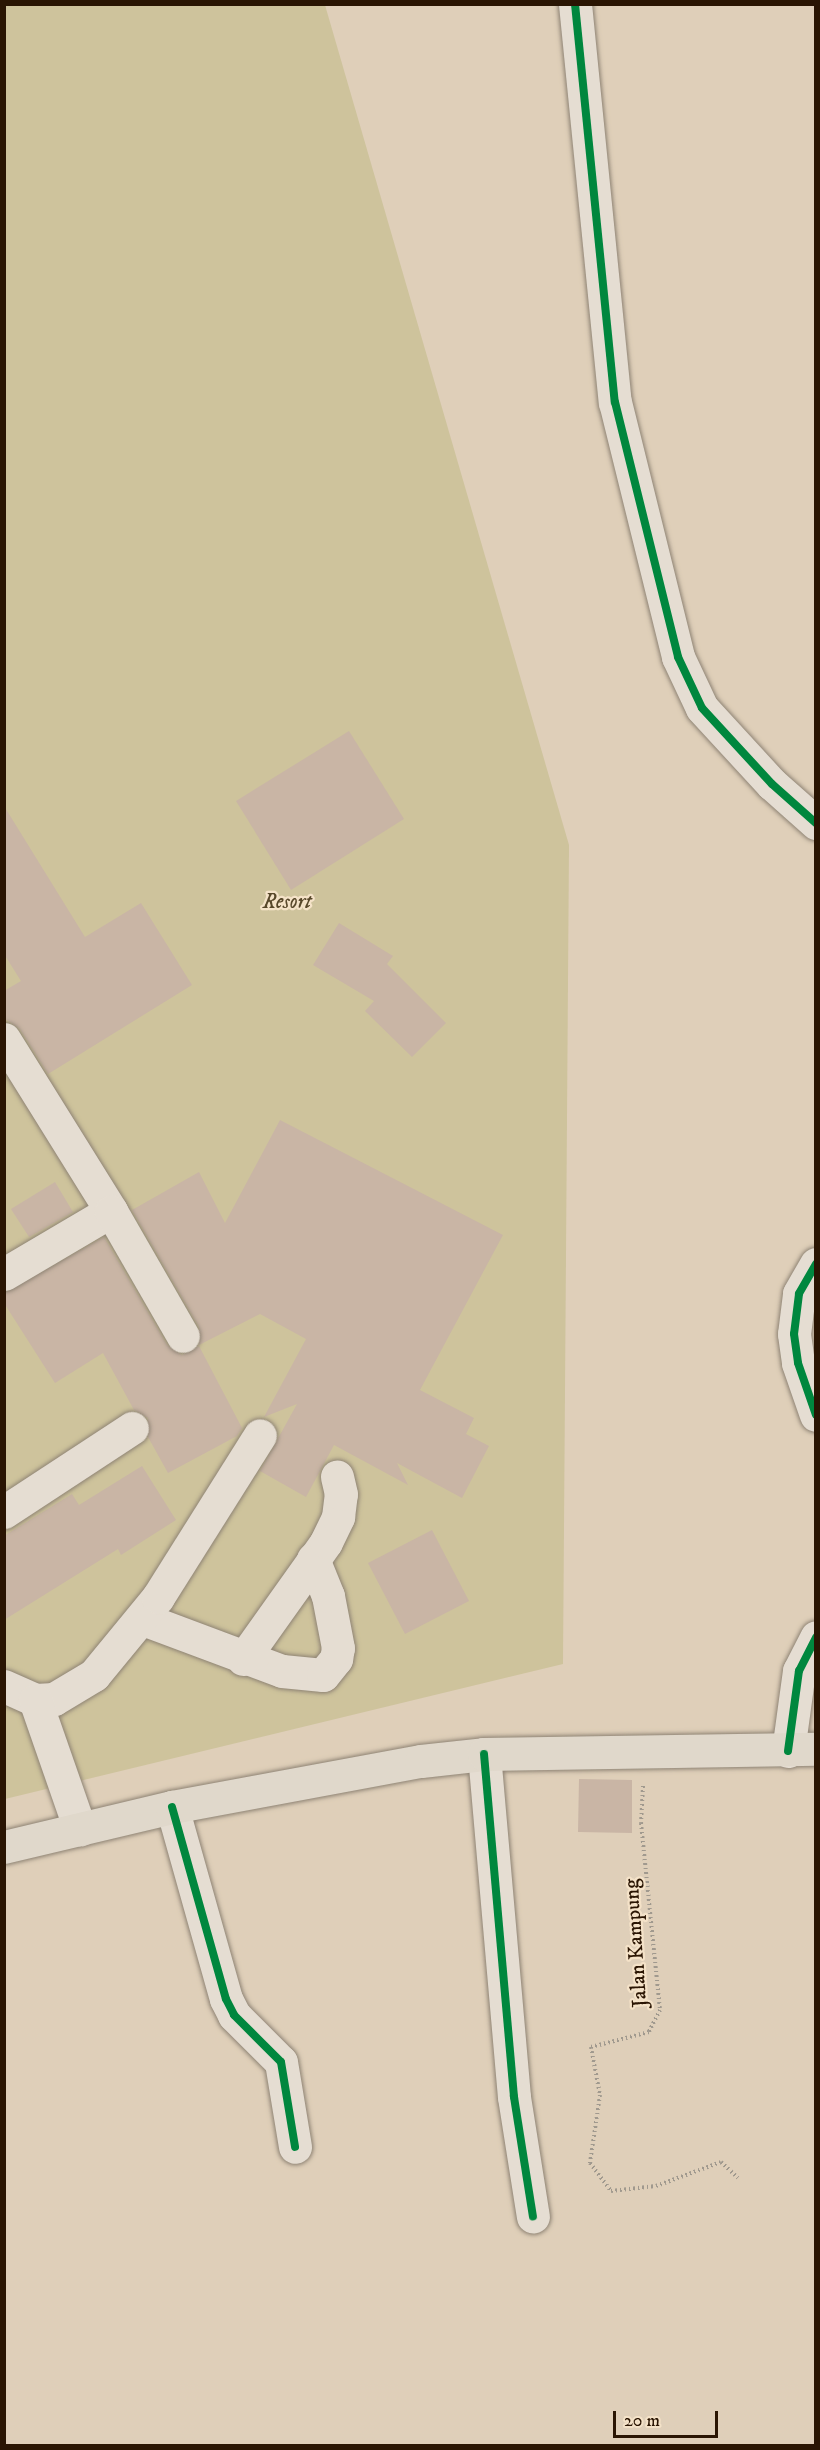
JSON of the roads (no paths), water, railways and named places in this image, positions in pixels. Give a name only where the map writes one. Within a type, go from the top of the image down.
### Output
[{"type":"highway","points":[[4,1847],[172,1807],[359,1771],[484,1754],[802,1750]]},
{"type":"street","points":[[575,4],[615,402],[678,657],[702,708],[772,784],[816,823]]},
{"type":"street","points":[[4,1040],[111,1211],[183,1336]]},
{"type":"street","points":[[4,1274],[111,1211]]},
{"type":"street","points":[[816,1264],[799,1294],[795,1334],[798,1363],[816,1415]]},
{"type":"street","points":[[4,1512],[132,1428]]},
{"type":"street","points":[[4,1686],[35,1700],[54,1699],[94,1675],[143,1618],[261,1435]]},
{"type":"street","points":[[243,1659],[314,1559],[338,1517],[341,1494],[337,1476]]},
{"type":"street","points":[[143,1618],[243,1659],[315,1677],[331,1668],[336,1659],[337,1632],[314,1559]]},
{"type":"street","points":[[802,1750],[799,1671],[816,1637]]},
{"type":"street","points":[[35,1700],[80,1830]]},
{"type":"street","points":[[484,1754],[514,2097],[533,2217]]},
{"type":"street","points":[[172,1807],[226,1999],[234,2016],[282,2062],[295,2147]]},
{"type":"park label","name":"Resort","points":[[287,902]]}]
